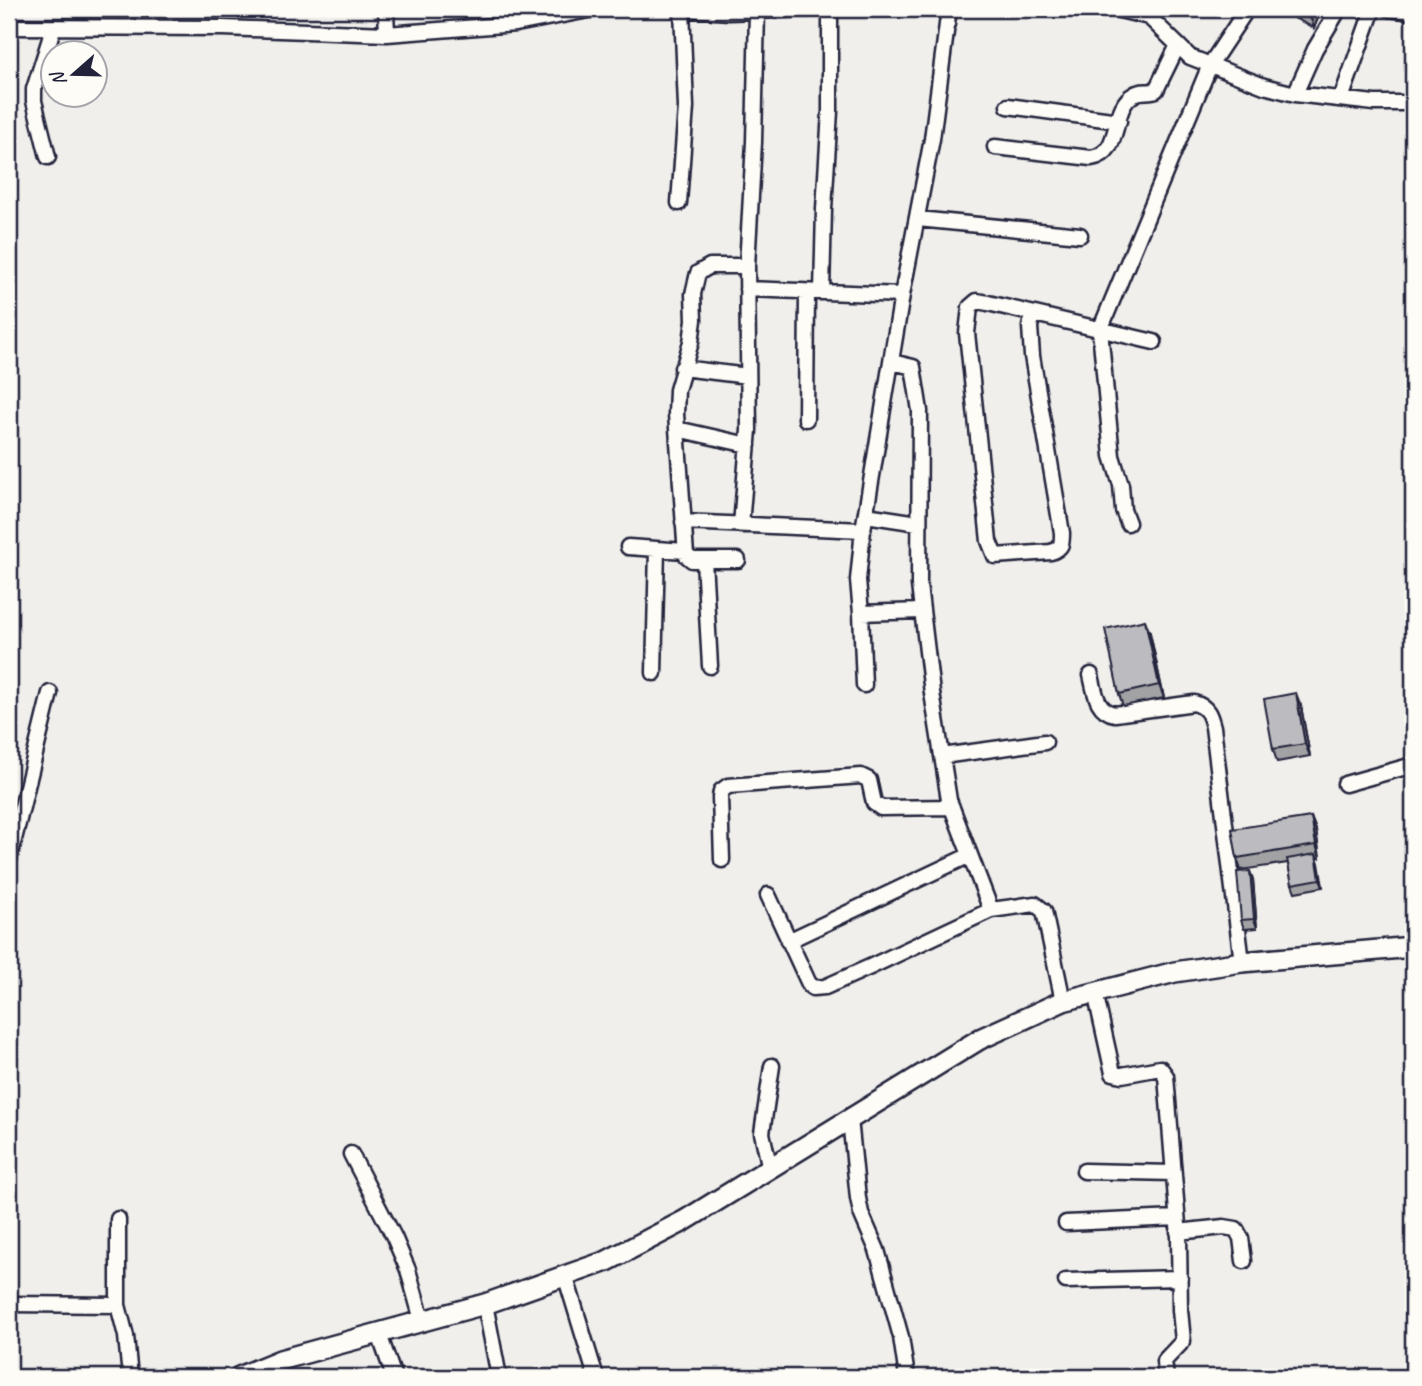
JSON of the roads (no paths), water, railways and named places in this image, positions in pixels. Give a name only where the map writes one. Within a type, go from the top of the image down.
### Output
[{"type":"street","points":[[386,9],[387,34]]},
{"type":"street","points":[[9,27],[223,27],[387,34],[516,24],[552,13],[594,9]]},
{"type":"street","points":[[679,203],[686,107],[683,9],[808,9]]},
{"type":"street","points":[[806,419],[830,111],[830,9]]},
{"type":"street","points":[[864,685],[858,580],[863,530],[902,295],[932,139],[949,9]]},
{"type":"street","points":[[1128,523],[1112,456],[1100,330],[1210,65],[1247,9]]},
{"type":"street","points":[[1295,93],[1315,49],[1339,9]]},
{"type":"street","points":[[1341,99],[1373,9]]},
{"type":"street","points":[[1389,9],[1413,12]]},
{"type":"street","points":[[1125,10],[1149,17],[1190,57],[1265,86],[1295,93],[1374,103],[1413,103]]},
{"type":"street","points":[[741,525],[748,445],[747,267],[754,142],[757,11]]},
{"type":"street","points":[[48,157],[34,100],[34,89],[53,29]]},
{"type":"street","points":[[995,147],[1098,157],[1109,148],[1126,102],[1136,93],[1156,90],[1178,45]]},
{"type":"street","points":[[1008,106],[1119,121]]},
{"type":"street","points":[[918,219],[1080,235]]},
{"type":"street","points":[[738,560],[692,560],[685,551],[677,390],[691,342],[693,294],[698,272],[710,266],[747,267]]},
{"type":"street","points":[[747,289],[902,295]]},
{"type":"street","points":[[1033,314],[1030,327],[1032,356],[1062,544],[1059,549],[1051,552],[999,557],[992,552],[989,541],[967,333],[970,307],[977,301],[1154,342]]},
{"type":"street","points":[[892,362],[908,365],[915,371],[920,411],[921,486],[918,523],[921,611],[951,807],[991,910]]},
{"type":"street","points":[[682,368],[748,376]]},
{"type":"street","points":[[677,429],[748,445]]},
{"type":"street","points":[[866,515],[918,523]]},
{"type":"street","points":[[684,522],[863,530]]},
{"type":"street","points":[[628,547],[685,551]]},
{"type":"street","points":[[654,673],[657,549]]},
{"type":"street","points":[[705,560],[710,666]]},
{"type":"street","points":[[861,614],[921,611]]},
{"type":"street","points":[[1091,675],[1098,703],[1101,709],[1108,713],[1194,703],[1203,706],[1209,714],[1213,727],[1242,962]]},
{"type":"street","points":[[9,860],[50,693]]},
{"type":"street","points":[[942,757],[1045,742]]},
{"type":"street","points":[[1345,784],[1413,765]]},
{"type":"street","points":[[722,860],[720,797],[723,788],[728,786],[861,776],[869,780],[874,803],[881,808],[951,807]]},
{"type":"street","points":[[788,941],[968,856]]},
{"type":"street","points":[[768,895],[810,986],[818,989],[991,910],[1035,904],[1041,907],[1046,918],[1063,1000]]},
{"type":"street","points":[[239,1377],[280,1360],[485,1304],[607,1261],[673,1227],[981,1039],[1063,1000],[1175,972],[1242,962],[1413,947]]},
{"type":"street","points":[[1095,992],[1113,1073],[1122,1075],[1160,1068],[1166,1076],[1184,1341],[1164,1361],[1166,1377]]},
{"type":"street","points":[[770,1169],[762,1133],[772,1066]]},
{"type":"street","points":[[850,1119],[858,1198],[877,1250],[901,1337],[907,1377]]},
{"type":"street","points":[[351,1154],[382,1211],[403,1259],[422,1320]]},
{"type":"street","points":[[1084,1171],[1173,1173]]},
{"type":"street","points":[[118,1219],[118,1305],[126,1336],[130,1377]]},
{"type":"street","points":[[1066,1223],[1237,1229],[1244,1261]]},
{"type":"street","points":[[565,1275],[596,1377]]},
{"type":"street","points":[[1066,1281],[1180,1278]]},
{"type":"street","points":[[9,1304],[118,1305]]},
{"type":"street","points":[[485,1304],[499,1377]]},
{"type":"street","points":[[379,1334],[394,1377]]}]
